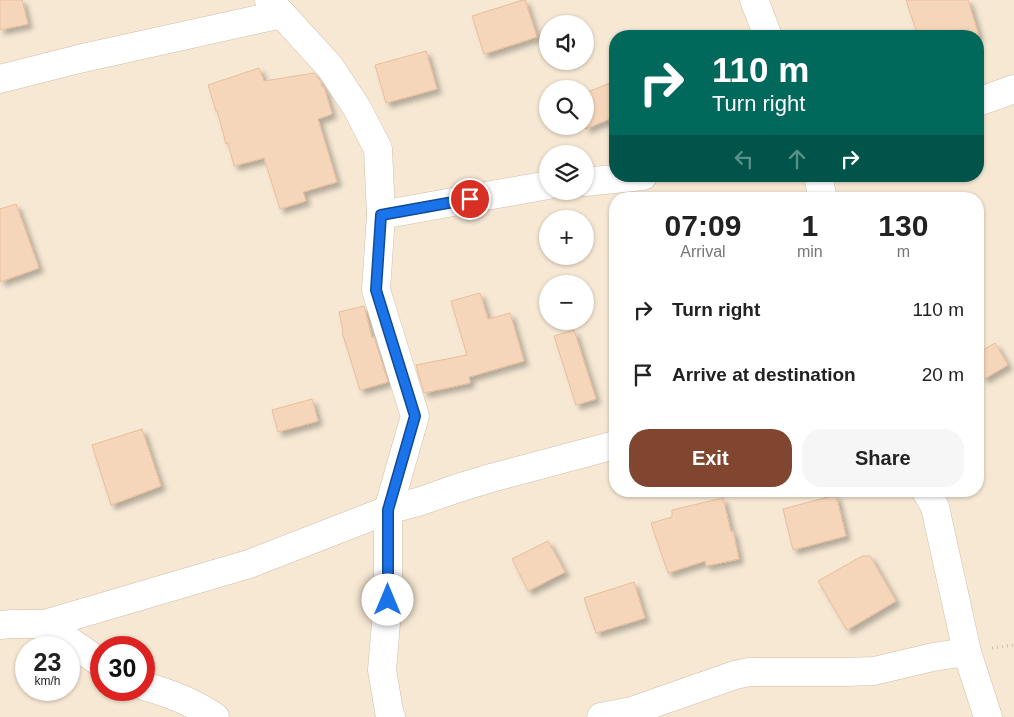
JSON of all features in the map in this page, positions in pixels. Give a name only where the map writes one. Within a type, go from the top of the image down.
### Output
[{"type":"street","points":[[754,0],[766,30]]},
{"type":"street","points":[[0,80],[276,7],[330,68],[357,108],[378,149],[381,215],[376,290],[415,416],[388,510],[388,600],[382,670],[391,717]]},
{"type":"street","points":[[984,100],[1014,89]]},
{"type":"street","points":[[594,181],[609,180]]},
{"type":"street","points":[[381,215],[539,188]]},
{"type":"street","points":[[0,625],[45,624],[249,564],[388,510],[491,478],[609,447]]},
{"type":"street","points":[[929,497],[935,507],[967,652],[988,717]]},
{"type":"street","points":[[45,624],[90,655]]},
{"type":"street","points":[[601,717],[632,711],[749,672],[874,671],[933,657],[967,652]]},
{"type":"street","points":[[155,690],[178,697],[215,717]]},
{"type":"shaded area","points":[[0,0],[1014,0],[1014,717],[0,717]]},
{"type":"building","points":[[0,0],[22,0],[28,24],[0,30]]},
{"type":"building","points":[[525,0],[537,37],[484,54],[472,16]]},
{"type":"building","points":[[906,0],[968,0],[977,30],[916,30]]},
{"type":"building","points":[[426,51],[437,89],[386,103],[375,65]]},
{"type":"building","points":[[259,68],[264,81],[314,73],[321,82],[322,87],[324,87],[332,114],[318,119],[337,182],[303,192],[306,201],[280,209],[264,158],[234,166],[208,85]]},
{"type":"building","points":[[609,83],[609,119],[594,125],[594,89]]},
{"type":"building","points":[[16,204],[39,268],[0,282],[0,209]]},
{"type":"building","points":[[480,293],[488,319],[510,313],[524,361],[469,377],[470,383],[424,393],[416,365],[467,355],[451,301]]},
{"type":"building","points":[[364,306],[372,338],[374,337],[388,382],[360,390],[342,332],[339,312]]},
{"type":"building","points":[[574,330],[596,399],[576,405],[554,336]]},
{"type":"building","points":[[995,343],[1008,365],[984,379],[984,349]]},
{"type":"building","points":[[312,399],[318,421],[278,432],[272,410]]},
{"type":"building","points":[[142,429],[161,486],[111,505],[92,445]]},
{"type":"building","points":[[828,497],[836,497],[846,536],[793,550],[783,509]]},
{"type":"building","points":[[723,498],[739,559],[706,566],[705,561],[668,573],[651,523],[672,517],[672,510]]},
{"type":"building","points":[[548,541],[565,572],[528,591],[512,559]]},
{"type":"building","points":[[862,556],[870,556],[896,601],[847,630],[818,581]]},
{"type":"building","points":[[634,582],[645,618],[596,633],[584,598]]},
{"type":"route","points":[[388,600],[388,510],[415,416],[376,290],[381,215],[470,199]]}]
